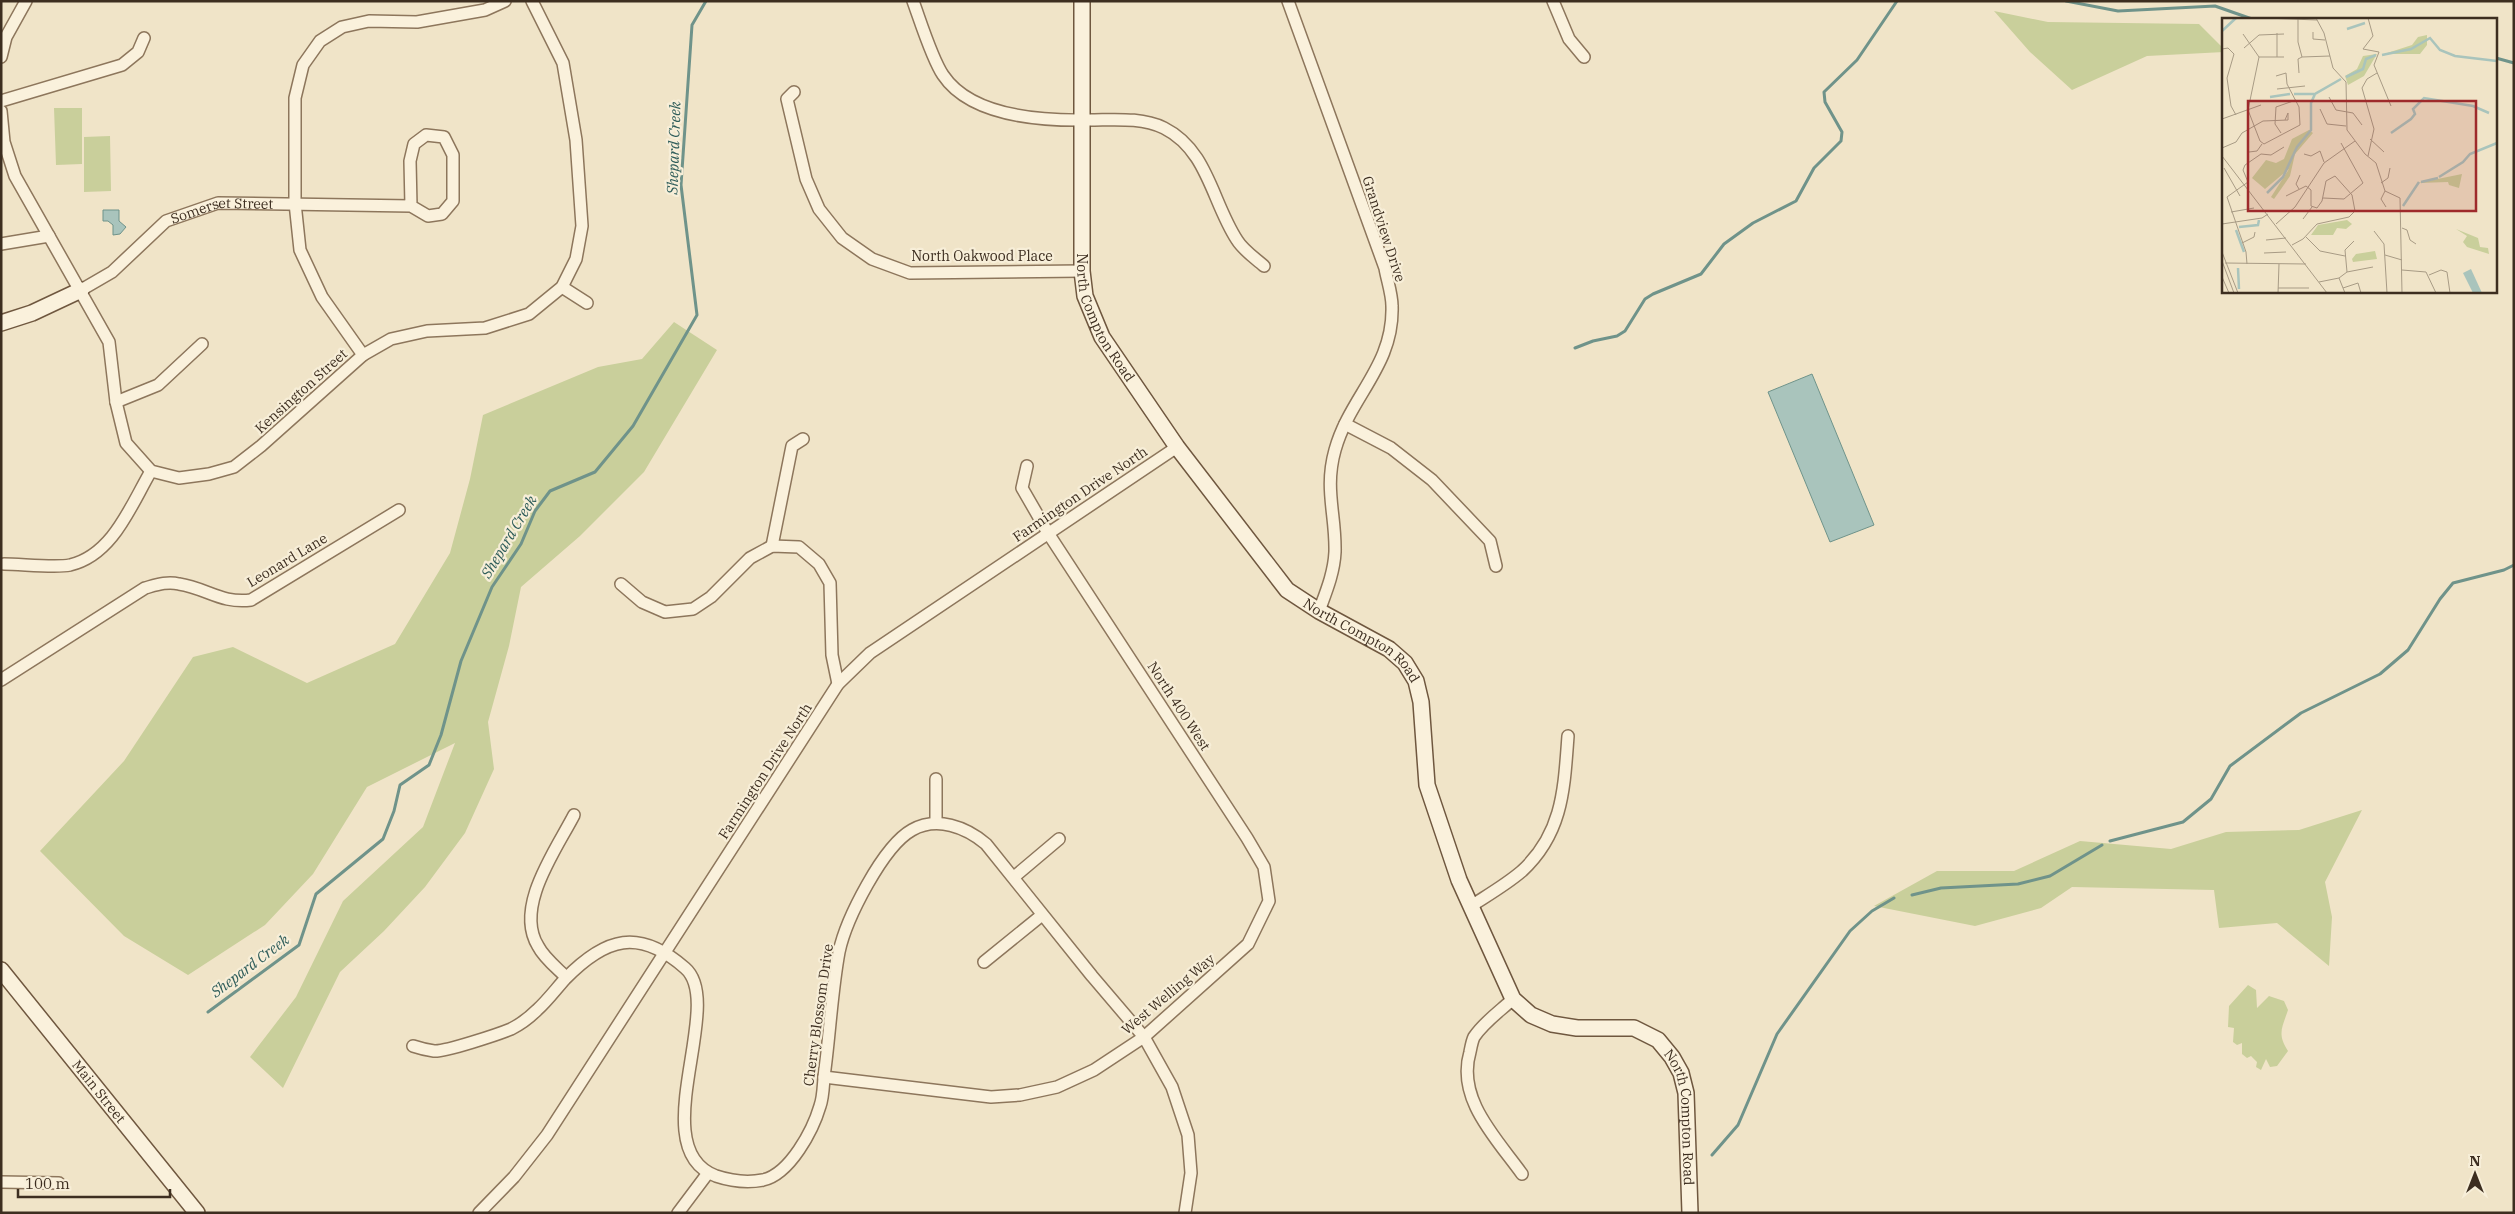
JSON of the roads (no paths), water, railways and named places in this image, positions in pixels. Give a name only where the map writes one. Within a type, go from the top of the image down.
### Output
[{"type":"street","points":[[1,57],[6,37],[26,1]]},
{"type":"street","points":[[364,355],[322,297],[300,250],[295,203],[295,98],[303,65],[320,40],[342,27],[369,21],[417,22],[485,10],[505,1]]},
{"type":"street","name":"Kensington Street","points":[[151,471],[179,478],[208,474],[234,467],[261,446],[364,355],[391,339],[427,331],[485,328],[529,314],[562,287],[576,259],[582,226],[576,140],[563,63],[532,1]]},
{"type":"street","points":[[913,1],[943,75],[966,97],[1002,113],[1082,120],[1135,120],[1164,128],[1188,144],[1203,168],[1237,241],[1264,266]]},
{"type":"street","name":"North Compton Road","points":[[1082,1],[1082,271],[1085,296],[1102,338],[1177,447],[1287,590],[1319,611],[1389,649],[1405,664],[1416,681],[1422,702],[1427,784],[1459,880],[1513,999],[1531,1015],[1552,1024],[1577,1028],[1634,1028],[1658,1040],[1672,1058],[1681,1073],[1688,1102],[1690,1213]]},
{"type":"street","name":"Grandview Drive","points":[[1288,1],[1385,268],[1392,305],[1389,339],[1381,363],[1345,424],[1335,450],[1329,486],[1335,551],[1333,572],[1319,611]]},
{"type":"street","points":[[1554,1],[1569,39],[1584,57]]},
{"type":"street","points":[[1,101],[122,64],[138,52],[144,38]]},
{"type":"street","name":"North Oakwood Place","points":[[794,92],[787,99],[792,128],[806,179],[819,210],[842,238],[872,259],[910,273],[1082,271]]},
{"type":"street","points":[[1,111],[4,142],[15,176],[109,342],[116,402],[126,443],[151,471],[112,537],[95,554],[70,565],[4,564]]},
{"type":"street","points":[[426,135],[444,137],[453,155],[453,201],[442,214],[428,216],[411,206],[410,161],[414,144],[426,135]]},
{"type":"street","name":"Somerset Street","points":[[1,323],[32,313],[81,290],[112,272],[166,221],[218,203],[411,206]]},
{"type":"street","points":[[1,244],[49,236]]},
{"type":"street","points":[[562,287],[587,303]]},
{"type":"street","points":[[116,402],[158,385],[202,344]]},
{"type":"street","points":[[1345,424],[1391,448],[1432,480],[1490,541],[1496,566]]},
{"type":"street","points":[[772,546],[792,446],[803,439]]},
{"type":"street","name":"Farmington Drive North","points":[[479,1213],[514,1177],[547,1135],[838,684],[870,653],[1177,447]]},
{"type":"street","name":"North 400 West","points":[[1027,466],[1022,488],[1048,533],[1247,838],[1264,867],[1269,901]]},
{"type":"street","name":"Leonard Lane","points":[[1,680],[145,588],[163,583],[180,584],[235,602],[251,600],[399,510]]},
{"type":"street","points":[[621,584],[642,602],[665,612],[693,609],[711,596],[750,558],[772,546],[799,547],[819,564],[830,582],[832,655],[838,684]]},
{"type":"street","points":[[1471,906],[1521,871],[1543,847],[1558,819],[1564,789],[1568,736]]},
{"type":"street","points":[[936,779],[936,823],[956,827],[977,836],[1014,877],[1042,915],[1144,1036],[1172,1087],[1188,1135],[1191,1173],[1185,1213]]},
{"type":"street","points":[[566,977],[538,946],[532,932],[530,912],[534,893],[574,815]]},
{"type":"street","name":"Cherry Blossom Drive","points":[[708,1173],[733,1182],[766,1180],[788,1165],[805,1141],[820,1106],[840,951],[850,920],[865,888],[896,842],[913,830],[936,823]]},
{"type":"street","points":[[1014,877],[1059,839]]},
{"type":"street","name":"West Welling Way","points":[[824,1077],[991,1097],[1020,1095],[1056,1087],[1094,1070],[1144,1036],[1248,944],[1269,901]]},
{"type":"street","points":[[984,962],[1042,915]]},
{"type":"street","points":[[413,1046],[436,1051],[512,1029],[537,1010],[566,977],[594,952],[615,944],[638,941],[664,954],[687,970],[695,982],[698,1003],[684,1120],[686,1141],[694,1158],[708,1173],[678,1213]]},
{"type":"street","name":"Main Street","points":[[1,970],[197,1213]]},
{"type":"street","points":[[1513,999],[1491,1018],[1474,1038],[1468,1059],[1468,1084],[1478,1113],[1522,1174]]},
{"type":"street","points":[[1,1182],[60,1183]]},
{"type":"water","points":[[103,210],[119,210],[119,221],[126,227],[120,234],[113,235],[113,225],[108,221],[103,221]]},
{"type":"water","points":[[1812,374],[1874,525],[1830,542],[1768,392]]},
{"type":"waterway","name":"Shepard Creek","points":[[208,1012],[299,945],[316,894],[383,839],[394,811],[400,785],[429,765],[441,735],[461,661],[492,587],[521,544],[535,511],[550,491],[595,472],[633,426],[697,315],[681,185],[692,25],[706,1]]},
{"type":"waterway","points":[[1575,348],[1593,341],[1617,336],[1625,331],[1645,299],[1701,274],[1724,244],[1753,223],[1796,201],[1814,168],[1841,141],[1842,132],[1825,102],[1824,92],[1857,60],[1897,1]]},
{"type":"waterway","points":[[2066,1],[2118,11],[2215,6],[2249,18]]},
{"type":"waterway","points":[[2498,59],[2514,63]]},
{"type":"waterway","points":[[2110,841],[2183,822],[2211,799],[2230,766],[2301,713],[2380,674],[2408,650],[2440,599],[2453,583],[2504,570],[2514,565]]},
{"type":"waterway","points":[[1912,895],[1941,888],[2018,884],[2050,876],[2102,845]]},
{"type":"waterway","points":[[1712,1155],[1738,1125],[1777,1034],[1850,931],[1872,911],[1894,898]]}]
